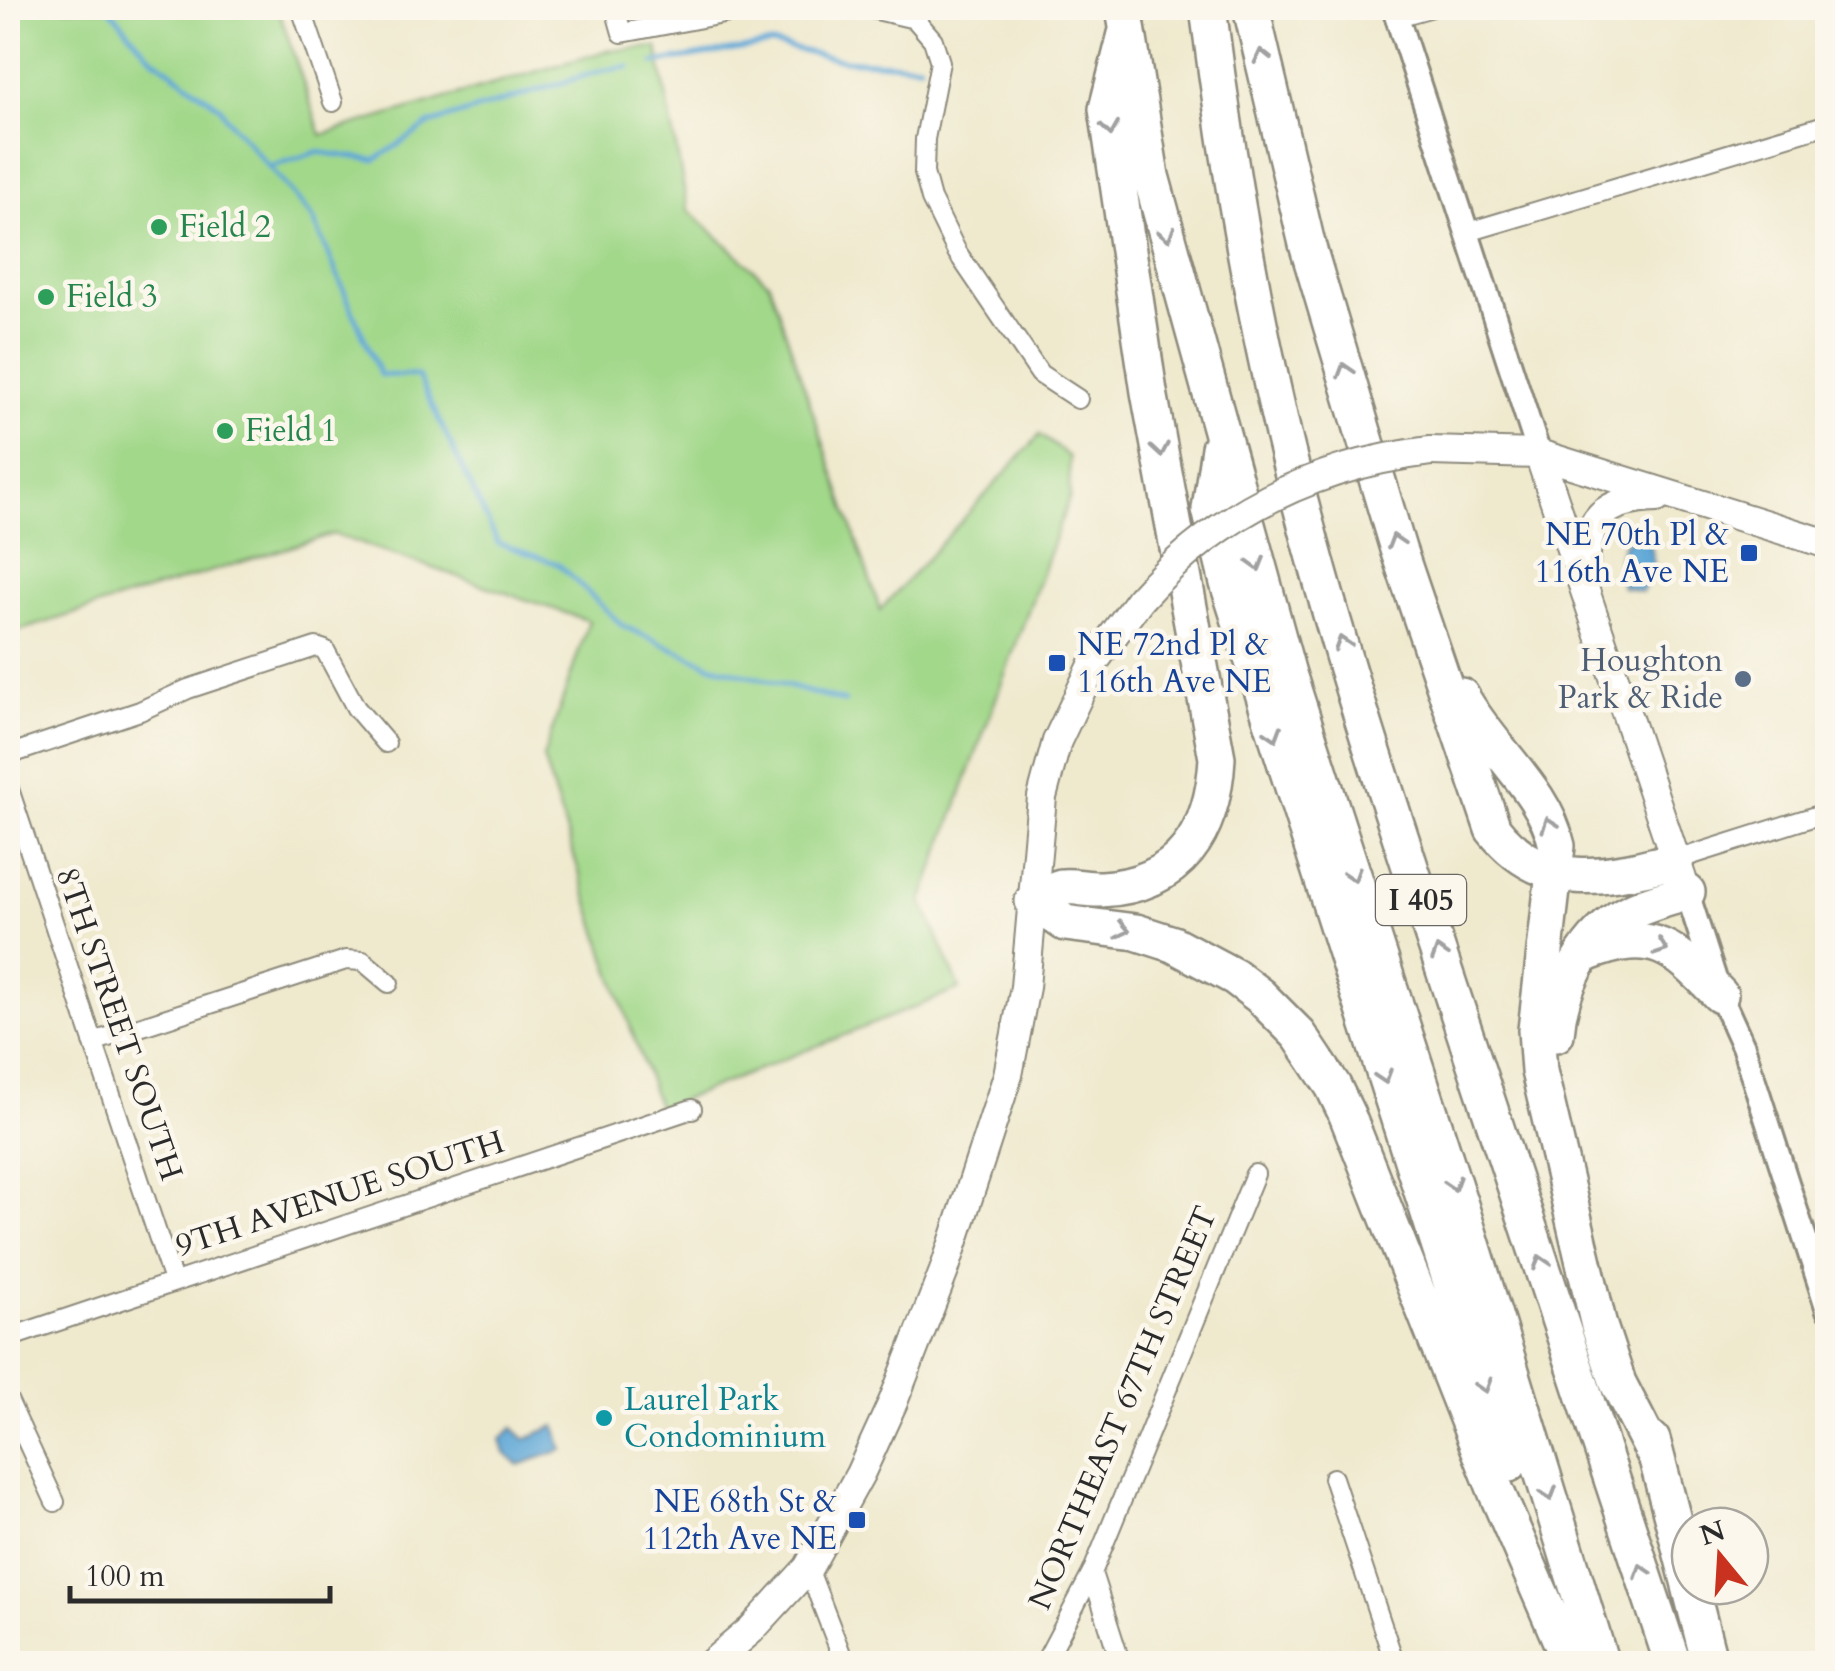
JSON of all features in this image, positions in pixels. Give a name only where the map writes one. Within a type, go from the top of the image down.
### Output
[{"type":"highway","name":"I 405","points":[[1208,8],[1248,269],[1284,436],[1331,606],[1399,831],[1673,1664]]},
{"type":"highway","points":[[1251,8],[1307,244],[1420,617],[1492,829],[1527,862],[1554,873],[1681,876]]},
{"type":"highway","name":"I 405","points":[[1125,21],[1151,176],[1288,674],[1454,1186],[1601,1664]]},
{"type":"highway","points":[[1125,21],[1107,109],[1146,372],[1217,758],[1215,789],[1206,822],[1194,843],[1149,878],[1100,890],[1062,887],[1033,901],[1065,923],[1136,932],[1203,957],[1260,996],[1316,1057],[1347,1115],[1498,1496],[1572,1664]]},
{"type":"highway","points":[[1221,437],[1210,509],[1228,583],[1572,1664]]},
{"type":"highway","points":[[1420,617],[1475,723],[1544,808],[1557,846],[1536,1030],[1539,1072],[1600,1326],[1618,1383],[1657,1459]]},
{"type":"highway","points":[[1670,1509],[1582,1165],[1559,1052],[1558,1011],[1573,971],[1603,932],[1681,876]]},
{"type":"highway","points":[[1588,953],[1623,942],[1658,944],[1674,950],[1720,995]]},
{"type":"highway","points":[[1695,1606],[1710,1664]]},
{"type":"main road","points":[[711,1664],[751,1630],[808,1568],[894,1402],[947,1263],[1008,1074],[1025,987],[1042,798],[1057,741],[1085,678],[1140,599],[1161,576],[1213,531],[1272,496],[1351,465],[1430,450],[1539,454],[1669,498],[1828,544]]},
{"type":"main road","points":[[1539,454],[1681,876]]},
{"type":"main road","points":[[1584,588],[1589,528],[1617,503],[1669,498]]},
{"type":"street","points":[[301,8],[332,102]]},
{"type":"street","points":[[615,8],[622,33],[754,8]]},
{"type":"street","points":[[868,8],[914,20],[933,40],[940,62],[924,156],[924,173],[932,199],[957,252],[1040,374],[1078,398]]},
{"type":"street","points":[[1429,8],[1396,12],[1539,454]]},
{"type":"street","points":[[1468,232],[1828,124]]},
{"type":"street","points":[[8,755],[140,712],[188,689],[316,647],[325,650],[356,708],[386,743]]},
{"type":"street","name":"8TH STREET SOUTH","points":[[8,786],[173,1282]]},
{"type":"street","points":[[1828,812],[1681,876],[1720,995],[1743,1046],[1828,1310]]},
{"type":"street","points":[[93,1042],[346,960],[363,961],[388,983]]},
{"type":"street","name":"9TH AVENUE SOUTH","points":[[8,1338],[692,1108]]},
{"type":"street","name":"NORTHEAST 67TH STREET","points":[[1044,1664],[1092,1573],[1255,1174]]},
{"type":"street","points":[[8,1400],[55,1502]]},
{"type":"street","points":[[1333,1478],[1395,1664]]},
{"type":"street","points":[[808,1568],[845,1664]]},
{"type":"street","points":[[1092,1573],[1122,1664]]},
{"type":"green space","points":[[8,8],[278,8],[321,135],[606,51],[657,47],[688,210],[769,283],[880,610],[1040,435],[1069,457],[1070,496],[922,901],[960,989],[659,1109],[543,758],[589,621],[333,534],[8,634]]},
{"type":"water","points":[[1640,534],[1649,538],[1653,560],[1652,572],[1641,592],[1622,587],[1618,561],[1624,543]]},
{"type":"water","points":[[556,1426],[563,1450],[518,1465],[505,1453],[501,1439],[513,1428],[525,1439]]},
{"type":"waterway","points":[[109,8],[148,54],[220,107],[313,218],[380,375],[418,376],[498,543],[558,564],[623,626],[710,665],[845,702]]},
{"type":"waterway","points":[[654,63],[772,44],[843,60],[920,65]]},
{"type":"waterway","points":[[269,167],[317,152],[375,160],[430,124],[600,71],[629,67]]},
{"type":"place","name":"Field 2","points":[[159,227]]},
{"type":"place","name":"Field 3","points":[[46,297]]},
{"type":"place","name":"Field 1","points":[[225,431]]},
{"type":"place","name":"NE 70th Pl & 116th Ave NE","points":[[1749,553]]},
{"type":"place","name":"NE 72nd Pl & 116th Ave NE","points":[[1057,663]]},
{"type":"place","name":"Houghton Park & Ride","points":[[1743,679]]},
{"type":"place","name":"Laurel Park Condominium","points":[[604,1418]]},
{"type":"place","name":"NE 68th St & 112th Ave NE","points":[[857,1520]]}]
